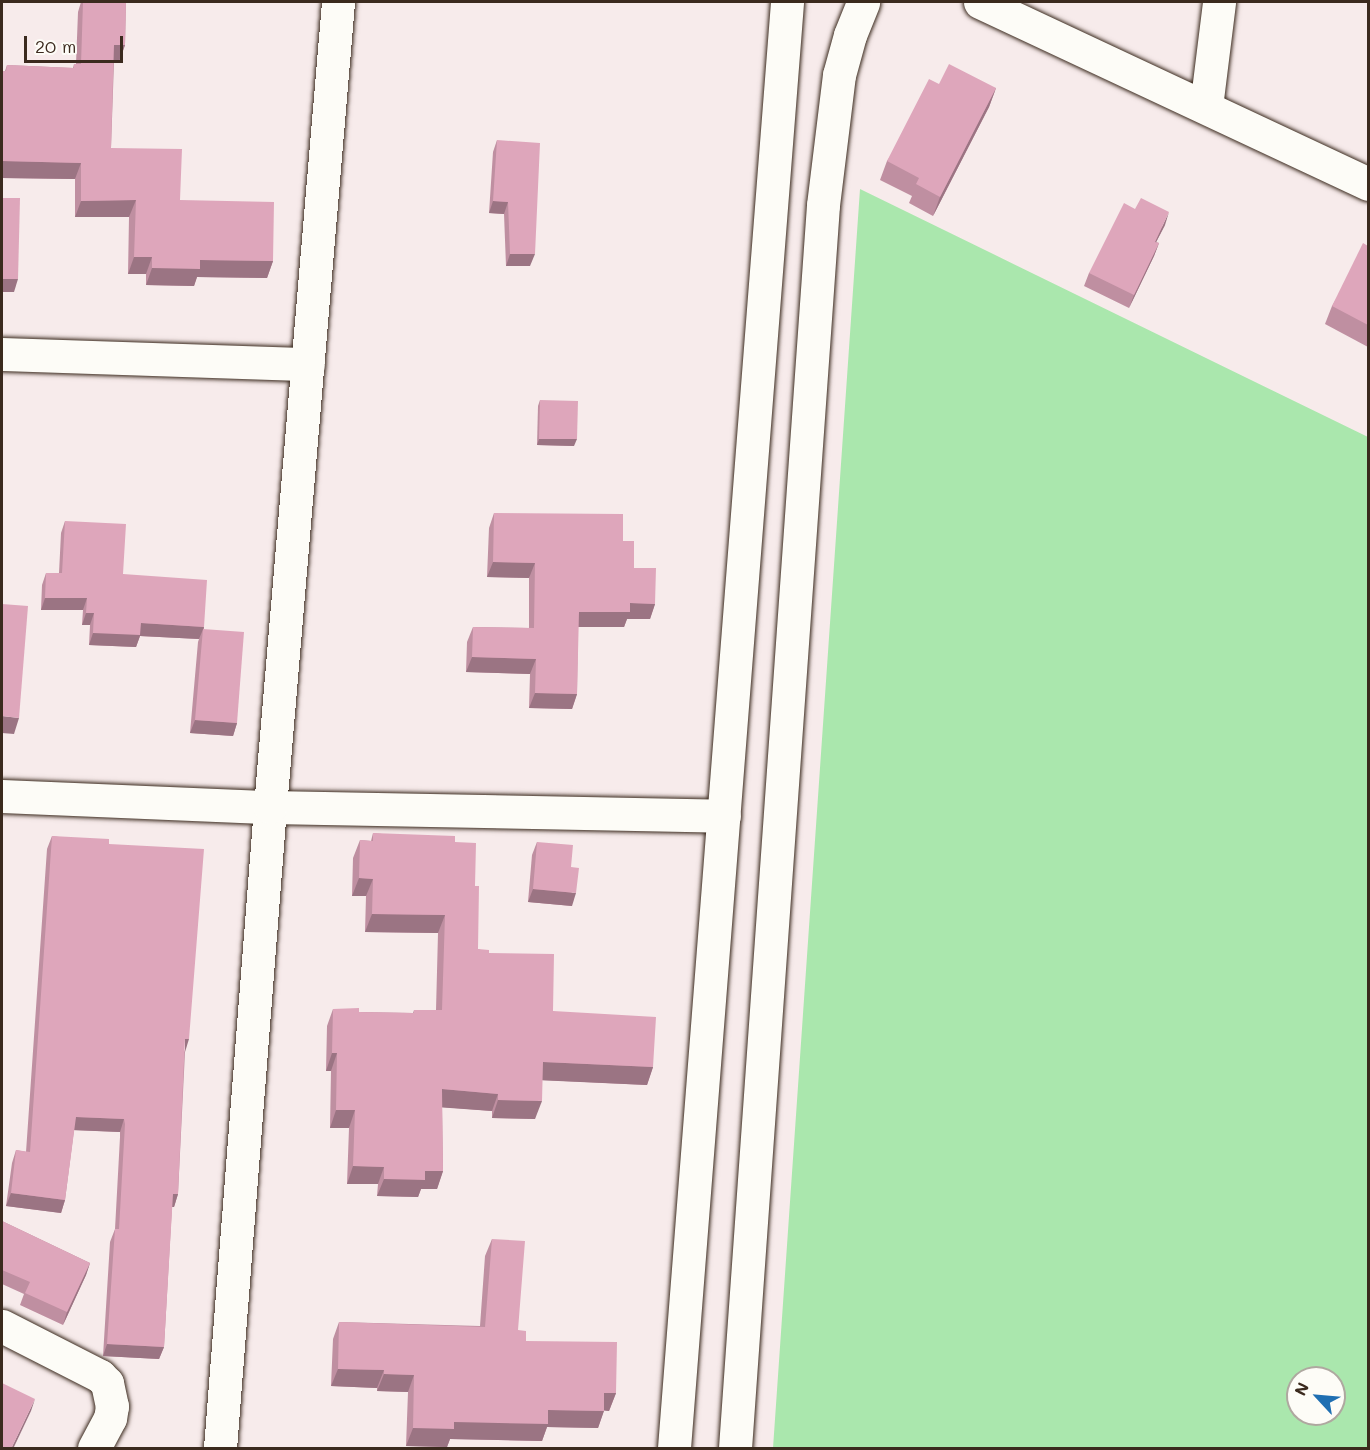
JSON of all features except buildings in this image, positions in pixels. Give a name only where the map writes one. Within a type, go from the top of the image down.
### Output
[{"type":"street","points":[[220,1449],[270,807],[338,2]]},
{"type":"street","points":[[675,1449],[787,2]]},
{"type":"street","points":[[735,1449],[823,205],[839,75],[850,35],[863,2]]},
{"type":"street","points":[[980,2],[1368,184]]},
{"type":"street","points":[[1206,107],[1220,2]]},
{"type":"street","points":[[2,354],[308,364]]},
{"type":"street","points":[[2,796],[270,807],[724,816]]},
{"type":"street","points":[[2,1326],[100,1376],[107,1383],[112,1406],[110,1418],[94,1449]]},
{"type":"green space","points":[[860,189],[1368,437],[1368,1448],[773,1448]]}]
